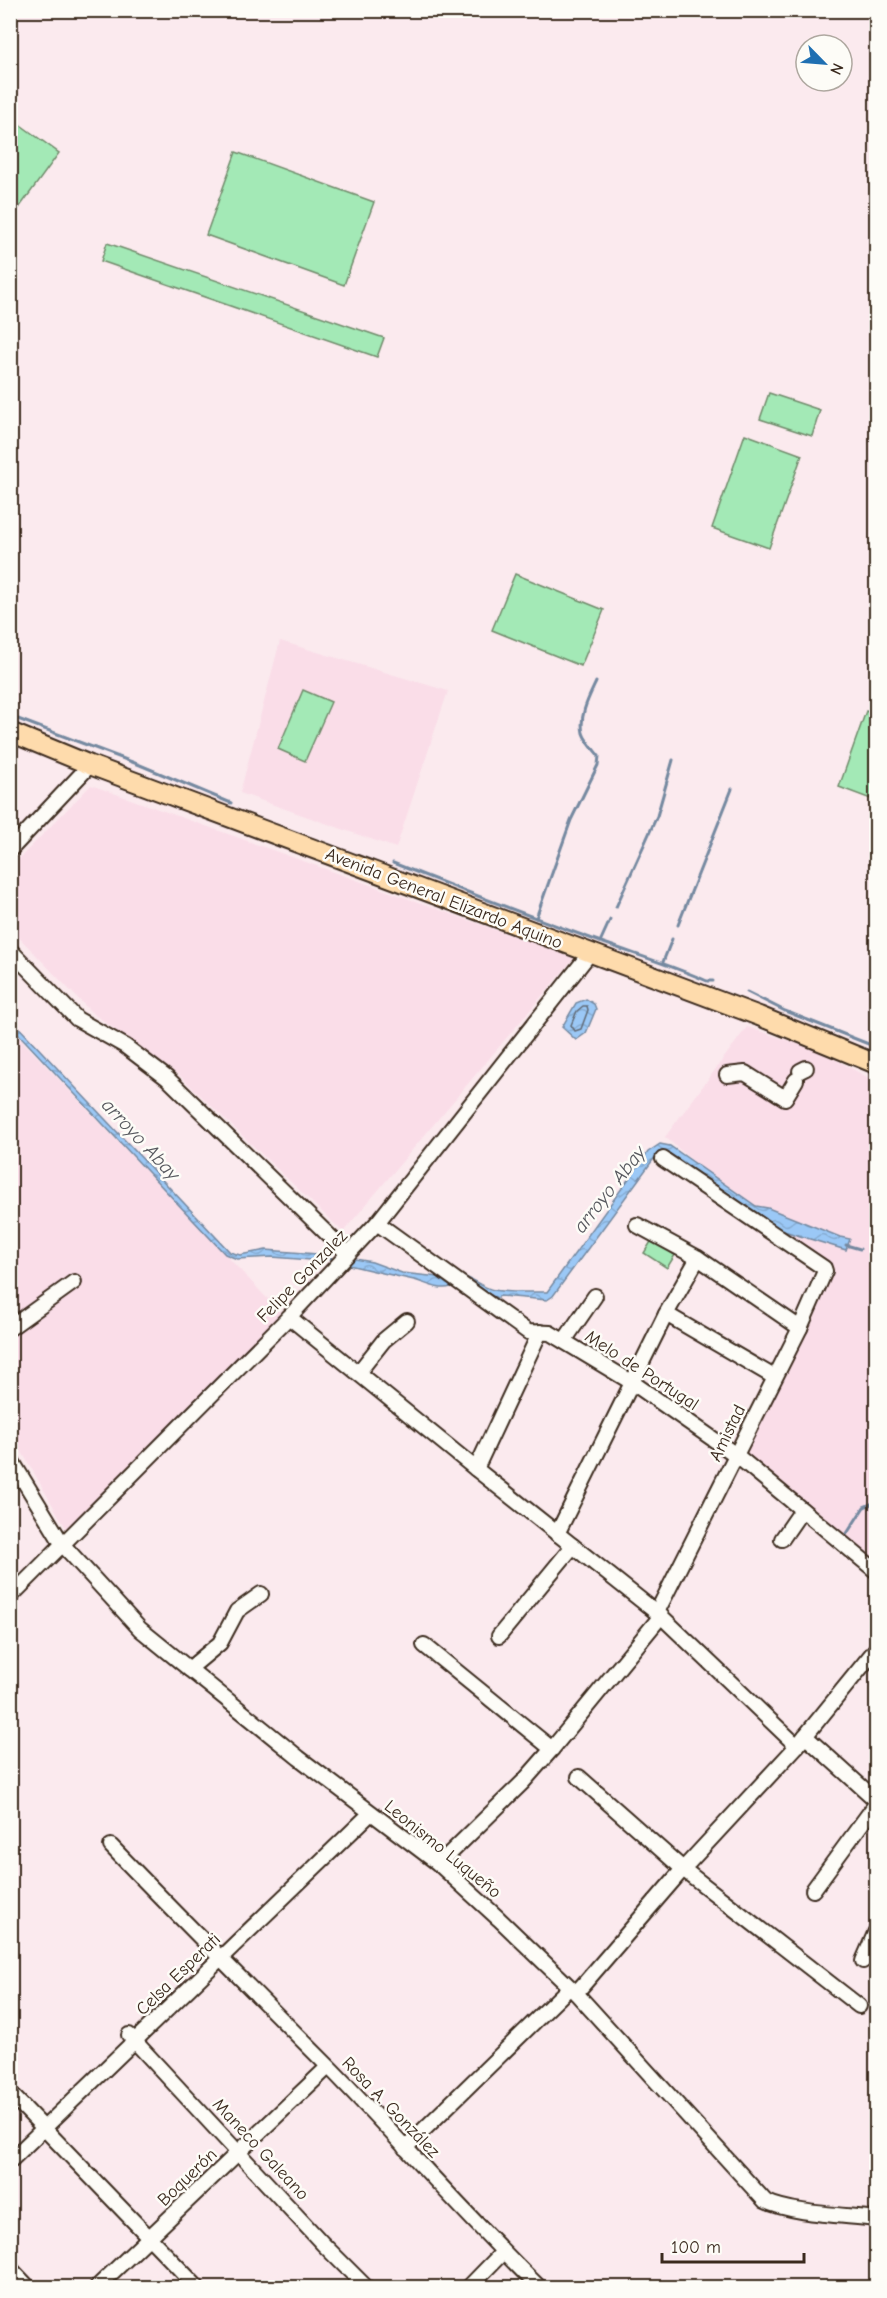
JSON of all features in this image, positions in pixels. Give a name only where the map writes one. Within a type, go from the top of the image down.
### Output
[{"type":"main road","name":"Avenida General Elizardo Aquino","points":[[10,732],[90,765],[759,1016],[876,1064]]},
{"type":"street","points":[[10,850],[90,765]]},
{"type":"street","points":[[10,950],[77,1019],[126,1046],[167,1078],[348,1254]]},
{"type":"street","name":"Felipe Gonzalez","points":[[10,1597],[289,1317],[377,1223],[590,953]]},
{"type":"street","points":[[727,1075],[745,1073],[773,1090],[798,1078]]},
{"type":"street","name":"Amistad","points":[[440,1864],[523,1782],[552,1749],[659,1614],[800,1328],[824,1274],[824,1268],[663,1159]]},
{"type":"street","name":"Melo de Portugal","points":[[377,1223],[528,1332],[550,1333],[633,1383],[736,1455],[876,1571]]},
{"type":"street","points":[[637,1225],[698,1258],[800,1328]]},
{"type":"street","points":[[557,1534],[666,1314],[698,1258]]},
{"type":"street","points":[[10,1328],[74,1282]]},
{"type":"street","points":[[564,1341],[595,1296]]},
{"type":"street","points":[[666,1314],[774,1377]]},
{"type":"street","points":[[289,1317],[659,1614],[801,1741],[876,1802],[813,1890]]},
{"type":"street","points":[[358,1373],[384,1340],[407,1321]]},
{"type":"street","points":[[476,1469],[540,1332]]},
{"type":"street","name":"Leonismo Luqueño","points":[[10,1458],[63,1545],[140,1629],[367,1810],[440,1864],[573,1990],[765,2201],[807,2211],[876,2218]]},
{"type":"street","points":[[782,1539],[802,1510]]},
{"type":"street","points":[[499,1636],[573,1546]]},
{"type":"street","points":[[189,1669],[220,1642],[240,1608],[261,1594]]},
{"type":"street","points":[[424,1645],[552,1749]]},
{"type":"street","points":[[405,2148],[573,1990],[801,1741],[876,1650]]},
{"type":"street","points":[[579,1777],[683,1869],[859,2006]]},
{"type":"street","name":"Celsa Esperati","points":[[10,2162],[42,2125],[367,1810]]},
{"type":"street","name":"Rosa A. González","points":[[111,1846],[540,2288]]},
{"type":"street","points":[[863,1961],[876,1931]]},
{"type":"street","name":"Maneco Galeano","points":[[132,2038],[323,2244],[367,2288]]},
{"type":"street","name":"Boquerón","points":[[96,2288],[328,2067]]},
{"type":"street","points":[[10,2093],[198,2288]]},
{"type":"street","name":"Celsa Esperati","points":[[10,2150],[42,2125]]},
{"type":"street","points":[[468,2288],[503,2252]]},
{"type":"street","points":[[10,2268],[28,2288]]},
{"type":"shaded area","points":[[280,641],[448,691],[396,848],[240,793]]},
{"type":"shaded area","points":[[91,785],[574,958],[343,1232],[180,1076],[91,1012],[11,929],[11,867]]},
{"type":"shaded area","points":[[747,1027],[820,1051],[876,1082],[876,1549],[873,1560],[746,1453],[833,1268],[752,1212],[665,1137]]},
{"type":"shaded area","points":[[11,1029],[281,1313],[67,1530],[11,1433]]},
{"type":"green space","points":[[11,118],[59,153],[19,208],[11,202]]},
{"type":"green space","points":[[236,152],[374,202],[344,285],[206,235]]},
{"type":"green space","points":[[107,243],[384,338],[377,357],[101,261]]},
{"type":"green space","points":[[769,393],[820,410],[812,436],[760,419]]},
{"type":"green space","points":[[745,434],[802,455],[769,548],[712,528]]},
{"type":"green space","points":[[515,574],[604,610],[581,666],[492,630]]},
{"type":"green space","points":[[303,690],[331,702],[305,761],[278,749]]},
{"type":"green space","points":[[866,711],[876,715],[876,801],[839,787]]},
{"type":"green space","points":[[652,1240],[675,1255],[667,1268],[644,1253]]},
{"type":"water","points":[[586,999],[594,1004],[596,1009],[586,1033],[576,1040],[562,1027],[576,1003]]},
{"type":"water","points":[[11,1019],[230,1252],[240,1255],[266,1250],[329,1255],[324,1261],[272,1257],[237,1259],[225,1254],[11,1026]]},
{"type":"water","points":[[660,1144],[670,1146],[756,1206],[768,1208],[850,1239],[846,1250],[774,1228],[667,1153],[658,1153],[553,1296],[547,1300],[500,1296],[497,1298],[472,1286],[459,1275],[494,1290],[547,1292],[648,1152]]},
{"type":"water","points":[[350,1258],[372,1262],[402,1273],[439,1277],[451,1287],[437,1287],[345,1264]]},
{"type":"waterway","points":[[536,918],[571,820],[598,765],[599,756],[586,739],[582,726],[585,706],[596,682]]},
{"type":"waterway","points":[[10,716],[140,765],[231,803]]},
{"type":"waterway","points":[[616,907],[657,816],[673,760]]},
{"type":"waterway","points":[[678,925],[732,789]]},
{"type":"waterway","points":[[393,863],[565,929],[707,981],[713,981]]},
{"type":"waterway","points":[[600,942],[610,920]]},
{"type":"waterway","points":[[663,962],[672,939]]},
{"type":"waterway","points":[[747,992],[785,1011],[876,1047]]},
{"type":"waterway","name":"arroyo Abay","points":[[846,1245],[860,1249]]},
{"type":"waterway","name":"arroyo Abay","points":[[323,1257],[331,1258]]},
{"type":"waterway","points":[[846,1535],[864,1507],[876,1502]]}]
